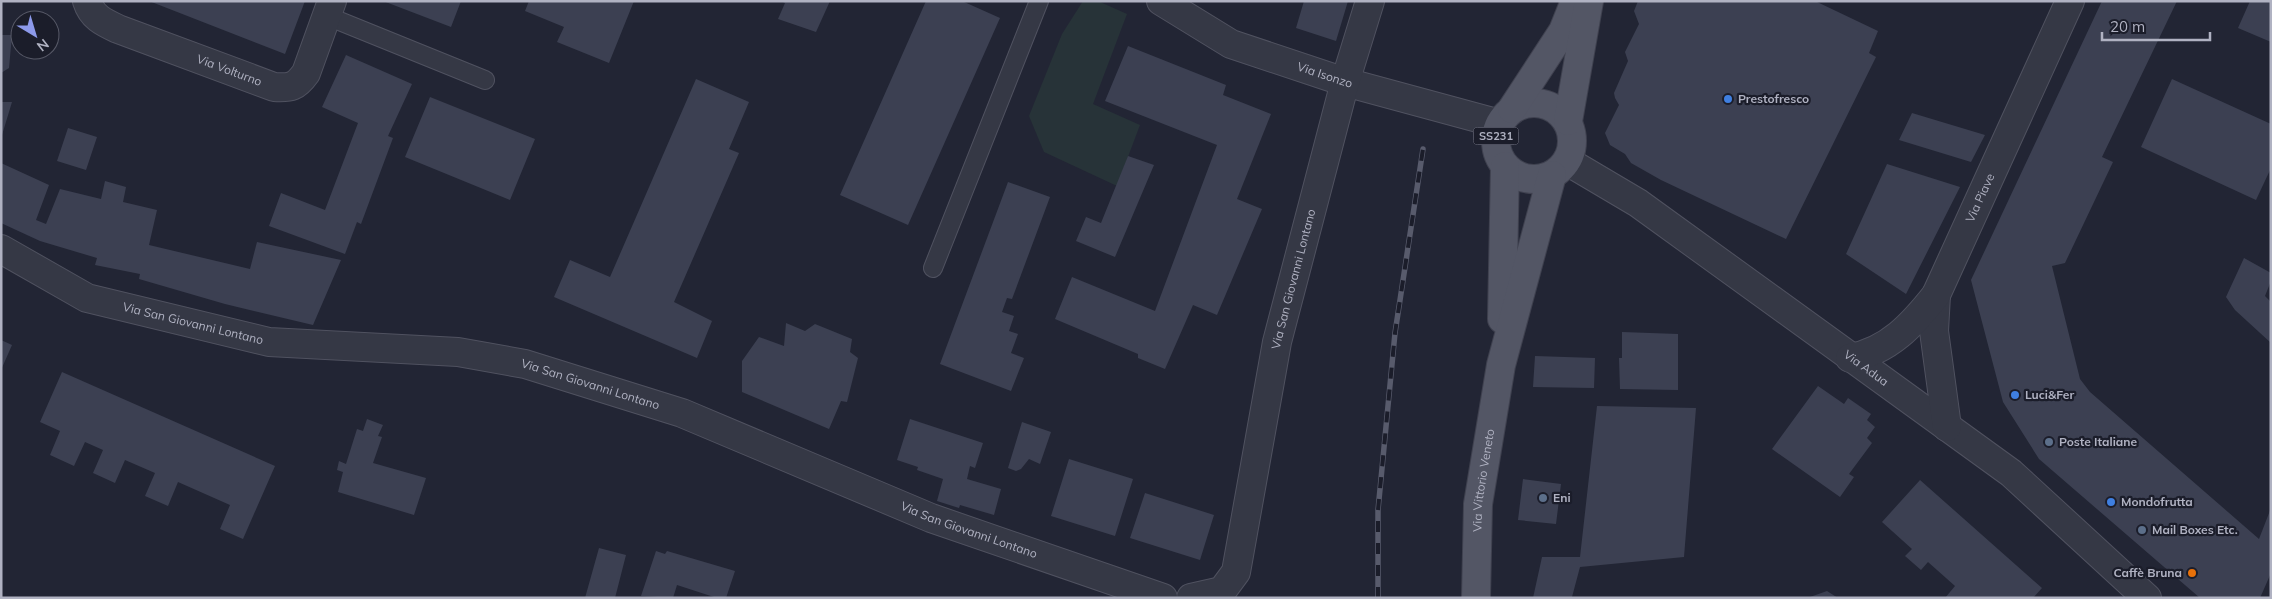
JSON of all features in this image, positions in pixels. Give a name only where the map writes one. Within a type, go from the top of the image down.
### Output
[{"type":"main road","name":"SS231","points":[[1505,166],[1499,155],[1496,143],[1506,117],[1563,31],[1575,1]]},
{"type":"main road","name":"SS231","points":[[1568,121],[1589,1]]},
{"type":"main road","name":"SS231","points":[[1506,117],[1524,103],[1536,102],[1549,105],[1560,111],[1568,121],[1573,145],[1559,168]]},
{"type":"main road","points":[[1505,166],[1516,174],[1528,179],[1540,179],[1559,168]]},
{"type":"main road","name":"Via Vittorio Veneto","points":[[1501,365],[1505,166]]},
{"type":"main road","name":"Via Vittorio Veneto","points":[[1476,598],[1478,504],[1501,365],[1559,168]]},
{"type":"street","name":"Via Volturno","points":[[88,1],[91,12],[102,22],[118,29],[274,87],[288,88],[299,83],[306,73],[330,9]]},
{"type":"street","name":"Via Isonzo","points":[[1161,1],[1231,44],[1345,82],[1506,117]]},
{"type":"street","name":"Via San Giovanni Lontano","points":[[1191,598],[1222,591],[1236,572],[1277,342],[1345,82],[1370,1]]},
{"type":"street","name":"Via Piave","points":[[1850,358],[1866,356],[1884,347],[1912,325],[1936,295],[2070,1]]},
{"type":"street","name":"Via Adua","points":[[1559,168],[1638,203],[2011,473],[2146,598]]},
{"type":"street","name":"Via San Giovanni Lontano","points":[[1,249],[87,298],[269,342],[458,352],[525,364],[682,413],[931,518],[1163,598]]},
{"type":"street","points":[[1936,295],[1934,331],[1947,427]]},
{"type":"lane","points":[[933,268],[1039,1]]},
{"type":"lane","points":[[330,9],[485,80]]},
{"type":"shaded area","points":[[1083,1],[1098,1],[1127,14],[1093,104],[1140,125],[1117,186],[1044,152],[1029,116],[1062,34]]},
{"type":"building","points":[[149,1],[305,1],[285,54]]},
{"type":"building","points":[[383,1],[461,1],[451,27]]},
{"type":"building","points":[[529,1],[634,1],[609,63],[557,42],[564,27],[525,11]]},
{"type":"building","points":[[781,1],[830,1],[816,32],[778,19],[785,3]]},
{"type":"building","points":[[926,1],[962,1],[1000,18],[908,225],[840,195]]},
{"type":"building","points":[[1304,1],[1348,1],[1336,41],[1296,28]]},
{"type":"building","points":[[1638,1],[1815,1],[1878,31],[1869,53],[1876,57],[1786,239],[1661,180],[1631,163],[1625,154],[1610,145],[1605,133],[1619,105],[1614,93],[1628,61],[1625,52],[1639,24],[1634,11]]},
{"type":"building","points":[[2102,1],[2177,1],[2102,157],[2113,162],[2065,263],[2052,266],[2080,379],[2090,392],[2259,539],[2271,508],[2271,573],[2260,598],[2200,598],[2039,459],[2003,402],[1971,280]]},
{"type":"building","points":[[2250,1],[2271,1],[2271,42],[2238,28]]},
{"type":"building","points":[[1,35],[10,35],[9,68],[1,73]]},
{"type":"building","points":[[1128,46],[1226,85],[1223,95],[1271,114],[1237,199],[1262,209],[1217,315],[1193,305],[1165,369],[1138,358],[1138,354],[1055,319],[1072,277],[1155,311],[1217,145],[1105,101]]},
{"type":"building","points":[[346,55],[412,84],[388,136],[393,138],[361,224],[357,222],[345,254],[269,226],[281,193],[325,210],[358,123],[322,107]]},
{"type":"building","points":[[696,79],[749,102],[729,149],[739,153],[674,302],[712,321],[697,358],[554,297],[570,260],[610,277]]},
{"type":"building","points":[[2172,79],[2271,124],[2271,168],[2256,200],[2141,147]]},
{"type":"building","points":[[430,97],[535,139],[510,200],[405,157]]},
{"type":"building","points":[[1,102],[12,102],[2,135],[1,135]]},
{"type":"building","points":[[1912,113],[1985,135],[1971,162],[1899,140]]},
{"type":"building","points":[[68,128],[97,137],[86,170],[57,161]]},
{"type":"building","points":[[1128,156],[1154,165],[1115,257],[1076,241],[1086,217],[1101,223]]},
{"type":"building","points":[[1,163],[49,185],[36,220],[46,224],[60,189],[101,199],[105,181],[126,187],[123,202],[157,210],[149,245],[250,269],[257,242],[341,260],[313,325],[225,304],[139,279],[140,274],[95,265],[97,258],[40,241],[1,223]]},
{"type":"building","points":[[1887,164],[1960,187],[1906,294],[1846,254]]},
{"type":"building","points":[[1008,182],[1050,197],[1012,299],[1007,298],[1002,312],[1014,316],[1009,331],[1018,334],[1011,353],[1024,358],[1011,391],[940,364]]},
{"type":"building","points":[[2244,258],[2271,273],[2271,281],[2265,296],[2271,302],[2271,343],[2235,310],[2226,297]]},
{"type":"building","points":[[786,323],[805,331],[815,324],[852,339],[850,352],[858,358],[847,402],[841,401],[829,429],[742,392],[742,361],[759,337],[784,346]]},
{"type":"building","points":[[1622,332],[1678,334],[1678,390],[1620,389],[1619,358],[1622,358]]},
{"type":"building","points":[[1,340],[12,345],[1,370]]},
{"type":"building","points":[[1535,356],[1595,358],[1594,388],[1533,387]]},
{"type":"building","points":[[62,372],[275,466],[243,539],[220,529],[230,505],[178,482],[168,506],[145,496],[155,473],[125,460],[115,483],[93,473],[103,450],[85,442],[74,466],[50,455],[60,431],[40,422]]},
{"type":"building","points":[[1818,386],[1844,404],[1848,398],[1871,414],[1867,420],[1875,427],[1867,438],[1872,443],[1849,474],[1854,477],[1840,497],[1772,449]]},
{"type":"building","points":[[1597,406],[1696,408],[1684,557],[1580,567],[1572,597],[1533,598],[1542,557],[1580,557]]},
{"type":"building","points":[[367,419],[383,425],[378,436],[382,437],[373,463],[426,478],[414,515],[338,492],[343,472],[337,470],[339,461],[346,464],[357,429],[363,431]]},
{"type":"building","points":[[910,419],[983,443],[975,468],[970,466],[967,479],[1001,489],[994,515],[960,505],[959,508],[937,501],[943,479],[917,470],[918,467],[897,460]]},
{"type":"building","points":[[1022,422],[1051,432],[1040,464],[1029,459],[1021,469],[1016,471],[1008,468]]},
{"type":"building","points":[[1069,459],[1133,479],[1115,536],[1051,516]]},
{"type":"building","points":[[1523,479],[1561,484],[1556,524],[1518,520]]},
{"type":"building","points":[[1920,480],[2042,588],[2033,598],[1945,598],[1955,586],[1928,562],[1921,570],[1905,556],[1912,549],[1882,522]]},
{"type":"building","points":[[1145,493],[1214,515],[1200,560],[1130,538]]},
{"type":"building","points":[[599,548],[626,555],[615,598],[585,598]]},
{"type":"building","points":[[656,551],[665,554],[667,551],[735,571],[726,598],[717,598],[677,585],[673,598],[641,596]]},
{"type":"building","points":[[1827,591],[1838,598],[1810,598],[1810,597]]},
{"type":"railway","points":[[1378,598],[1378,510],[1395,333],[1423,149]]},
{"type":"place","name":"Prestofresco","points":[[1728,99]]},
{"type":"place","name":"Luci&Fer","points":[[2015,395]]},
{"type":"place","name":"Poste Italiane","points":[[2049,442]]},
{"type":"place","name":"Eni","points":[[1543,498]]},
{"type":"place","name":"Mondofrutta","points":[[2111,502]]},
{"type":"place","name":"Mail Boxes Etc.","points":[[2142,530]]},
{"type":"place","name":"Caffè Bruna","points":[[2192,573]]}]
